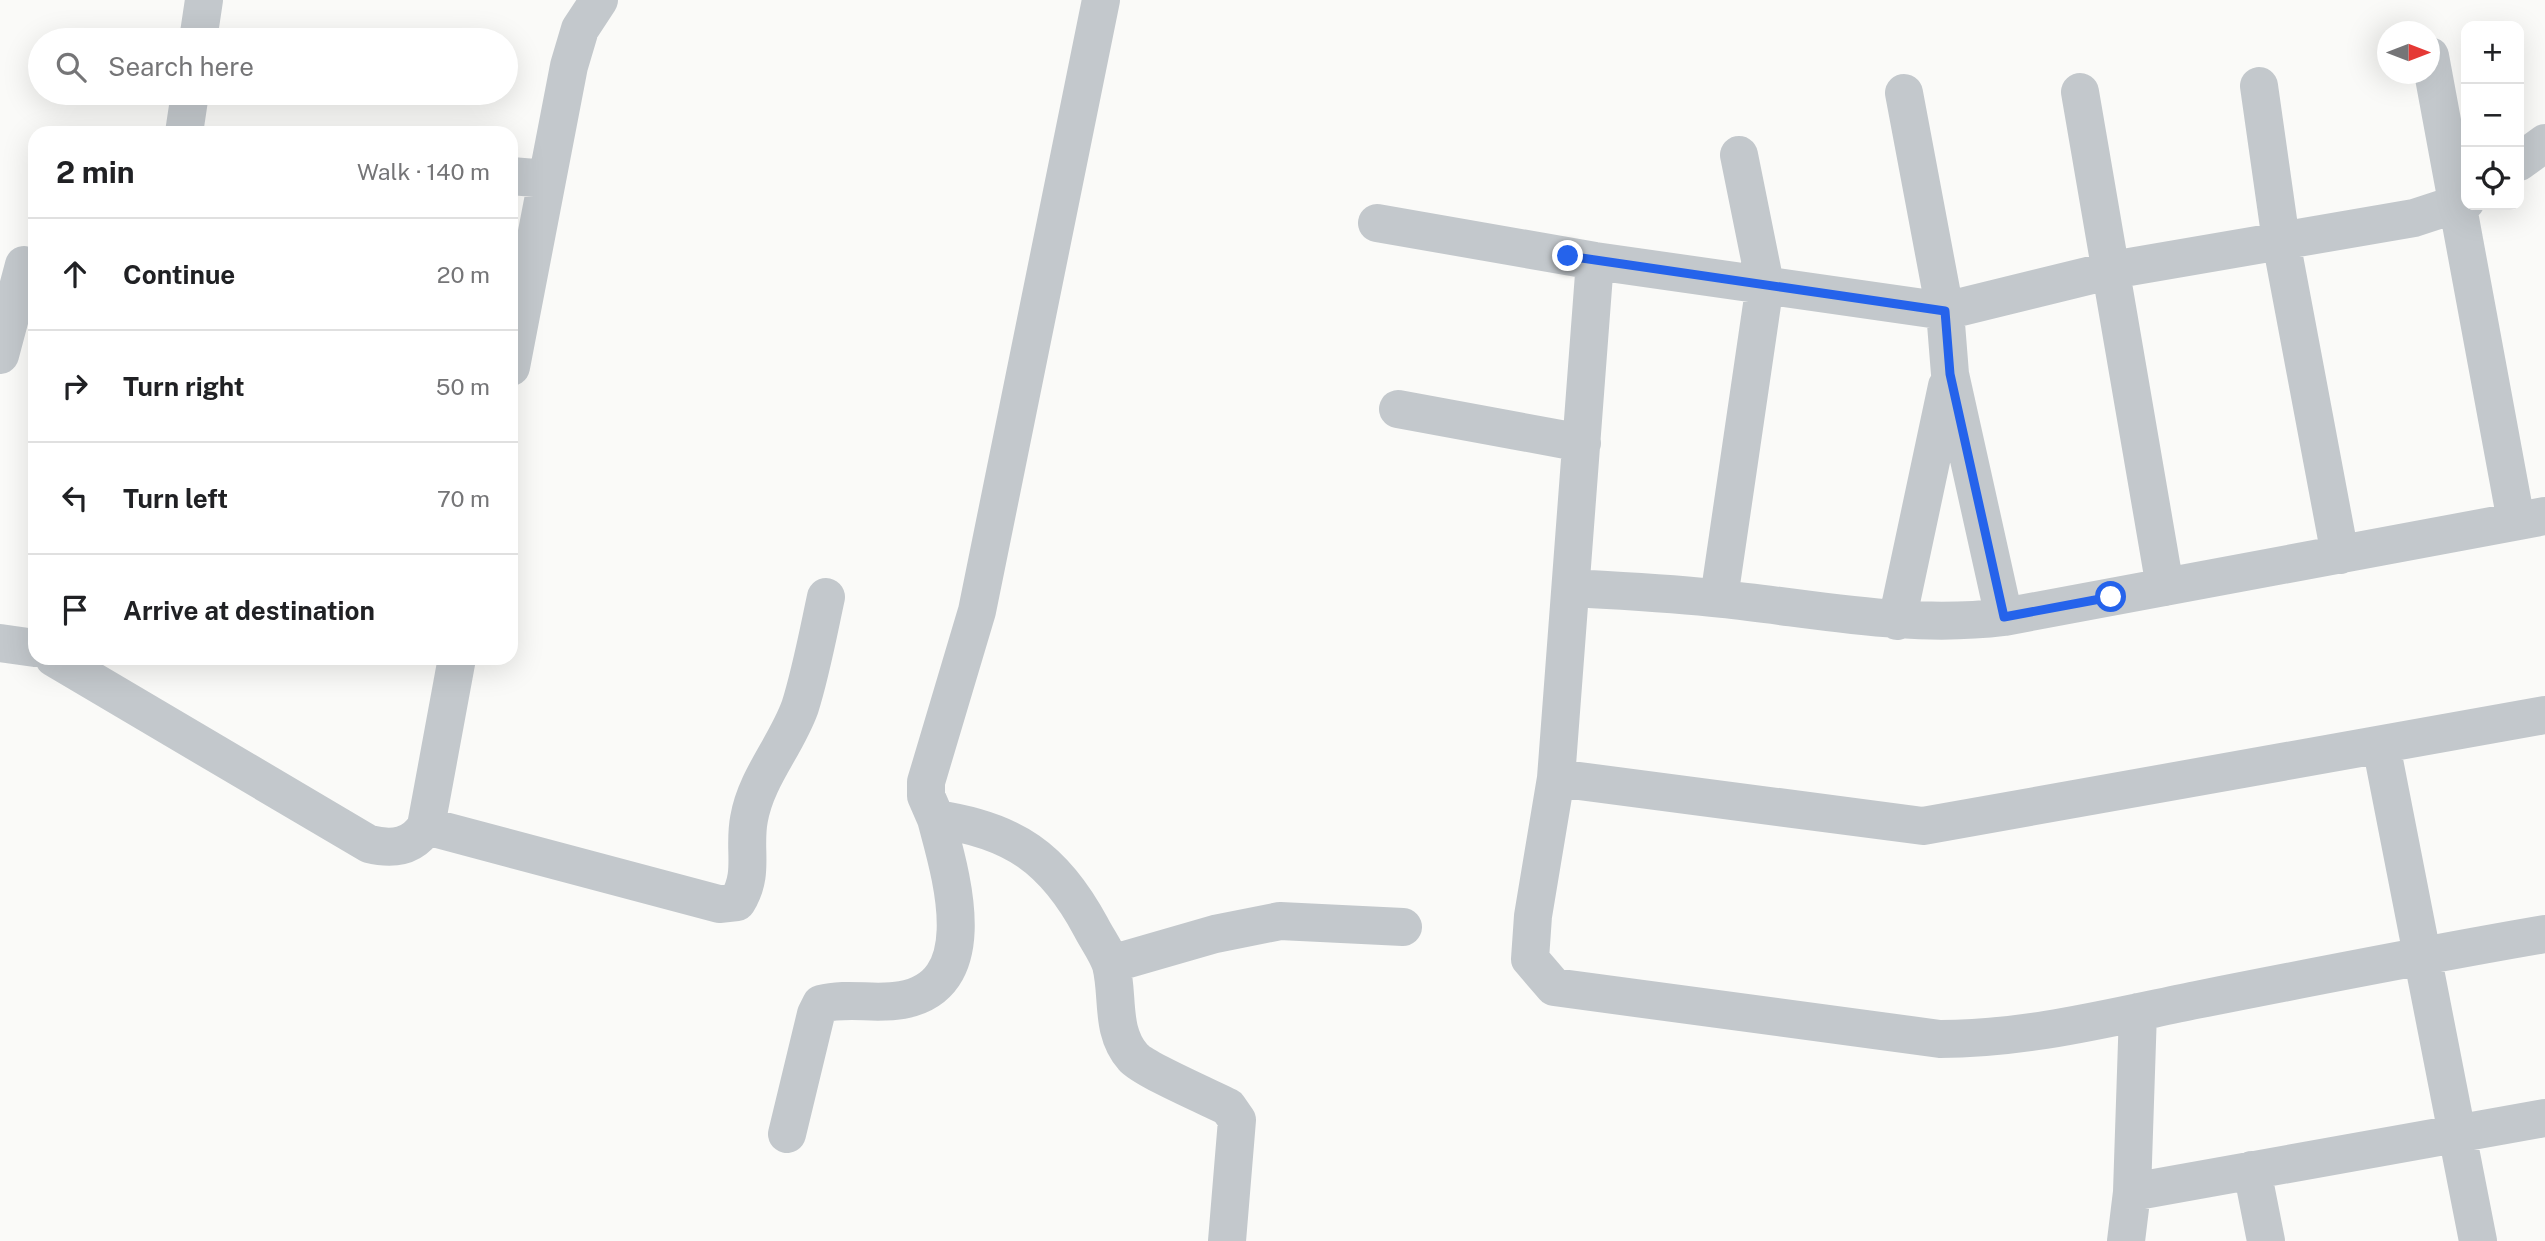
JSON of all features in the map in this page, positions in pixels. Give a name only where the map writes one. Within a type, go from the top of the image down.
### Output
[{"type":"street","points":[[200,28],[204,0]]},
{"type":"street","points":[[518,292],[529,177],[580,29],[599,0]]},
{"type":"street","points":[[788,1134],[816,1014],[821,1004],[909,998],[936,981],[950,962],[956,944],[953,886],[936,819],[926,796],[926,782],[977,611],[1101,0]]},
{"type":"street","points":[[1377,223],[1595,261],[1945,311],[2112,270],[2414,218],[2461,203],[2436,84]]},
{"type":"street","points":[[2259,86],[2281,241],[2340,555]]},
{"type":"street","points":[[2080,92],[2165,587]]},
{"type":"street","points":[[1904,93],[1945,311],[1950,374],[2004,617]]},
{"type":"street","points":[[185,126],[188,105]]},
{"type":"street","points":[[2524,158],[2545,143]]},
{"type":"street","points":[[1719,598],[1765,284],[1739,155]]},
{"type":"street","points":[[1573,588],[1719,598],[1897,621],[1956,623],[2004,617],[2531,519],[2463,210]]},
{"type":"street","points":[[1595,261],[1573,588],[1559,718],[1556,778],[1533,916],[1530,959],[1554,987],[1940,1039],[1984,1039],[2545,934]]},
{"type":"street","points":[[0,355],[24,265]]},
{"type":"street","points":[[1897,621],[1950,374]]},
{"type":"street","points":[[1398,409],[1583,443]]},
{"type":"street","points":[[426,826],[719,904],[737,902],[747,886],[748,819],[763,778],[800,707],[827,597]]},
{"type":"street","points":[[0,643],[28,647]]},
{"type":"street","points":[[66,665],[369,844],[383,847],[406,845],[418,839],[426,826],[456,665]]},
{"type":"street","points":[[1556,778],[1923,826],[2545,715]]},
{"type":"street","points":[[2381,745],[2478,1241]]},
{"type":"street","points":[[936,819],[971,824],[1002,835],[1032,851],[1067,886],[1111,964],[1120,1035],[1134,1059],[1228,1107],[1237,1120],[1227,1241]]},
{"type":"street","points":[[1111,964],[1215,934],[1280,921],[1403,927]]},
{"type":"street","points":[[2126,1241],[2132,1192],[2138,1012]]},
{"type":"street","points":[[2132,1192],[2545,1118]]},
{"type":"street","points":[[2252,1170],[2266,1241]]},
{"type":"route","points":[[1568,256],[1945,311],[1950,374],[2004,617],[2111,597]]}]
